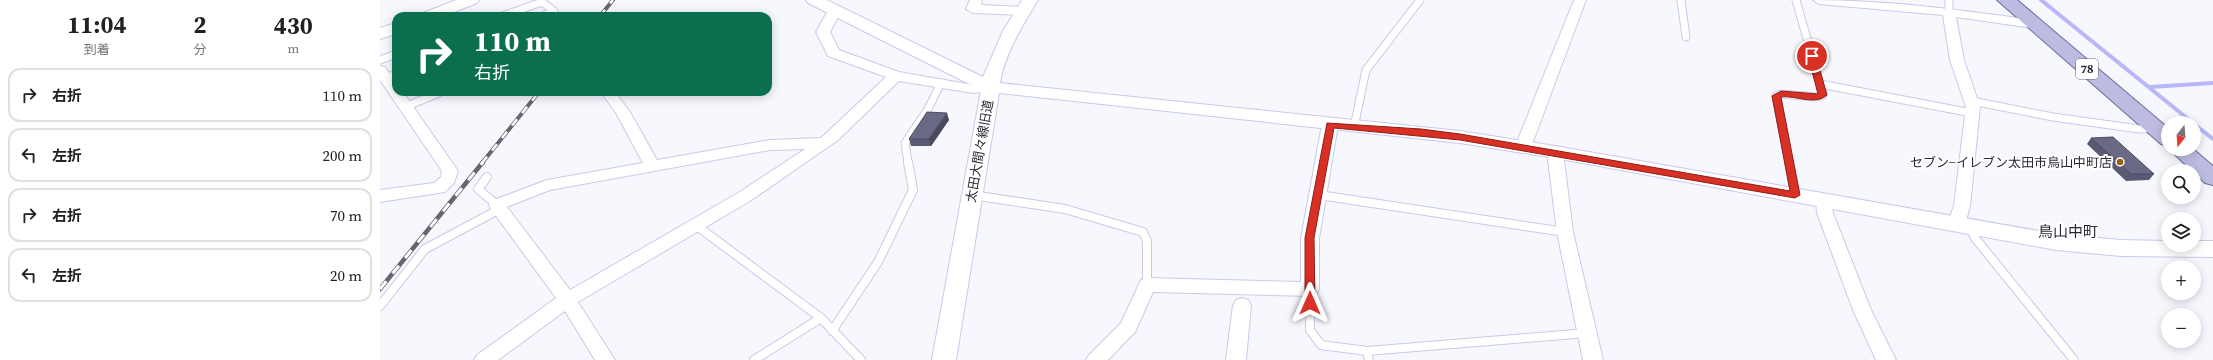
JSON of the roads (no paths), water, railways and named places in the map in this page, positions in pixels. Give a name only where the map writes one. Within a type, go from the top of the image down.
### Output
[{"type":"main road","name":"78","points":[[2006,0],[2033,24],[2161,127]]},
{"type":"main road","name":"78","points":[[2024,0],[2161,126]]},
{"type":"main road","points":[[2201,148],[2213,158]]},
{"type":"main road","points":[[2188,156],[2213,178]]},
{"type":"street","points":[[439,12],[471,0]]},
{"type":"street","name":"太田大間々線旧道","points":[[815,0],[990,87],[944,360]]},
{"type":"street","points":[[976,0],[973,9],[1026,6],[993,73],[990,87]]},
{"type":"street","points":[[1523,147],[1580,0]]},
{"type":"street","points":[[1825,0],[1949,6],[2033,24]]},
{"type":"street","points":[[1949,6],[1957,60],[1972,107],[1962,206],[1957,219],[1964,225]]},
{"type":"street","points":[[835,10],[823,32],[834,53],[896,76],[973,89],[990,87],[1330,125],[1421,132],[1555,152],[2056,242],[2121,248],[2213,249]]},
{"type":"street","points":[[380,34],[392,30]]},
{"type":"street","points":[[387,74],[392,83]]},
{"type":"street","points":[[484,360],[567,300],[696,226],[823,144],[874,100],[896,76]]},
{"type":"street","points":[[380,196],[439,188],[448,179],[450,171],[399,96]]},
{"type":"street","points":[[611,96],[623,112],[653,166]]},
{"type":"street","points":[[1096,360],[1128,327],[1146,285],[1243,296],[1310,289],[1310,238],[1330,125]]},
{"type":"street","points":[[605,360],[567,300],[499,207],[547,185],[770,145],[823,144]]},
{"type":"street","points":[[1555,152],[1565,232],[1593,360]]},
{"type":"street","points":[[1824,200],[1824,213],[1862,310],[1886,360]]},
{"type":"street","points":[[1236,360],[1243,296]]},
{"type":"lane","points":[[1354,127],[1366,70],[1420,0]]},
{"type":"lane","points":[[1681,0],[1686,37]]},
{"type":"lane","points":[[1795,195],[1776,96],[1781,94],[1816,97],[1823,95],[1796,0]]},
{"type":"lane","points":[[513,12],[542,2],[554,11],[552,12]]},
{"type":"lane","points":[[380,60],[392,56]]},
{"type":"lane","points":[[832,331],[878,262],[912,190],[904,143],[928,110],[941,83]]},
{"type":"lane","points":[[1820,84],[1972,107],[2139,129],[2161,130]]},
{"type":"lane","points":[[405,106],[431,96]]},
{"type":"lane","points":[[380,306],[424,249],[499,207],[478,189],[487,177]]},
{"type":"lane","points":[[1319,194],[1565,232]]},
{"type":"lane","points":[[971,195],[1065,209],[1143,232],[1147,241],[1146,285]]},
{"type":"lane","points":[[1964,225],[2074,360]]},
{"type":"lane","points":[[696,226],[821,318],[861,360]]},
{"type":"lane","points":[[1310,289],[1310,330],[1321,345],[1368,355],[1587,333]]},
{"type":"lane","points":[[754,360],[821,318]]},
{"type":"waterway","points":[[2041,0],[2184,116]]},
{"type":"waterway","points":[[2150,87],[2213,83]]},
{"type":"waterway","points":[[2201,130],[2213,139]]},
{"type":"railway","points":[[603,12],[613,0]]},
{"type":"railway","points":[[482,163],[536,96]]},
{"type":"railway","points":[[380,289],[483,162]]},
{"type":"place","name":"セブン−イレブン太田市鳥山中町店","points":[[2120,162]]},
{"type":"district","name":"鳥山中町","points":[[2068,232]]}]
